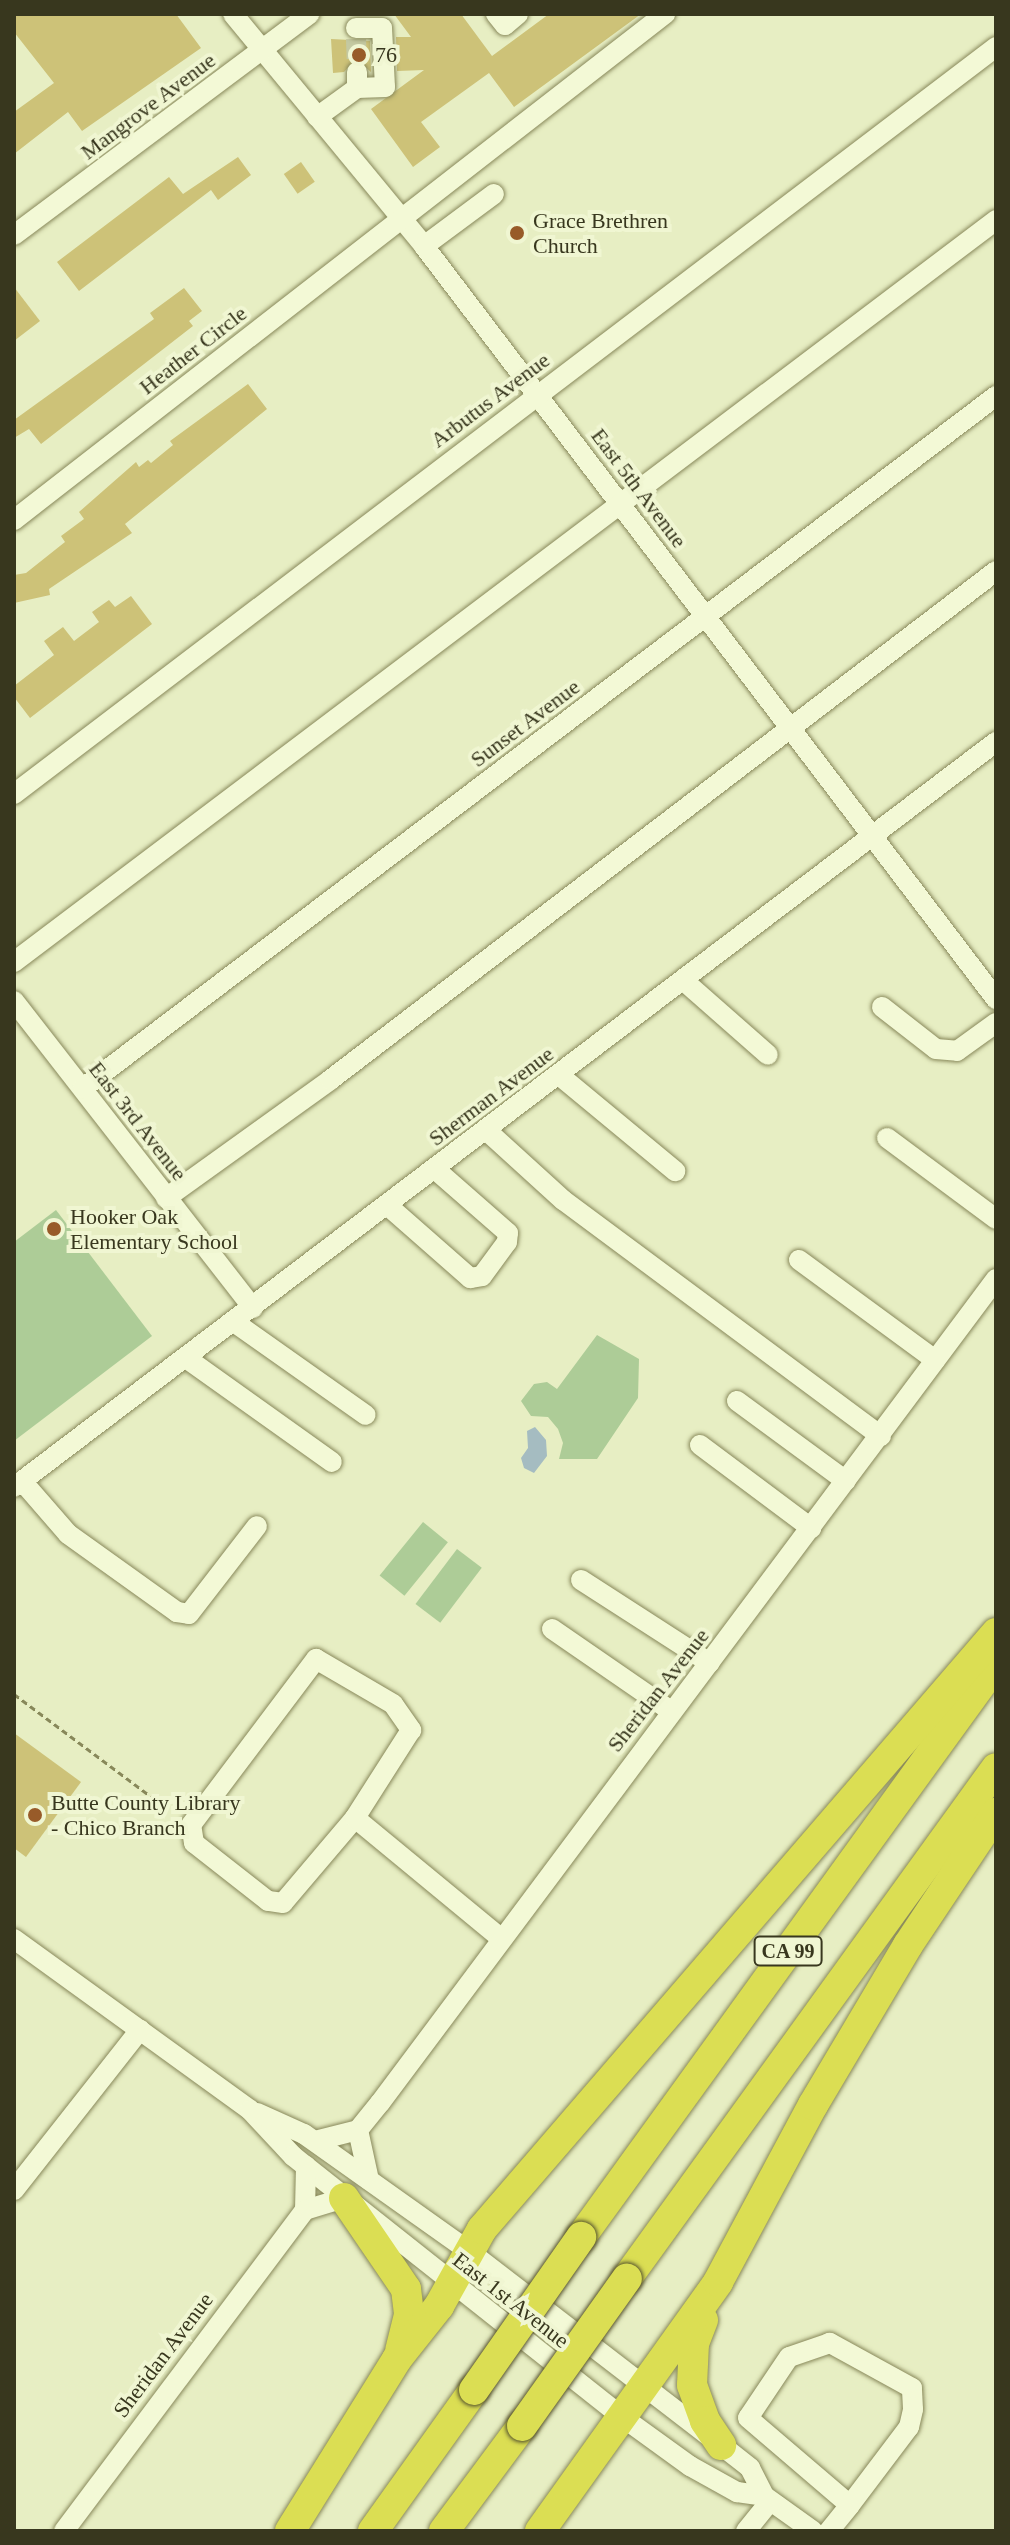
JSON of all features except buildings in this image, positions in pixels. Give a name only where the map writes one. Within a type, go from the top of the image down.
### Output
[{"type":"highway","points":[[290,2531],[397,2359],[451,2283],[484,2226],[996,1633]]},
{"type":"highway","name":"CA 99","points":[[373,2531],[581,2237],[996,1664]]},
{"type":"highway","name":"CA 99","points":[[444,2531],[996,1768]]},
{"type":"highway","points":[[540,2531],[625,2419],[718,2282],[884,1985],[996,1813]]},
{"type":"highway","points":[[344,2198],[406,2289],[409,2315],[397,2359]]},
{"type":"highway","points":[[718,2282],[691,2363],[696,2403],[721,2445]]},
{"type":"street","name":"East 5th Avenue","points":[[233,14],[402,217],[996,999]]},
{"type":"street","name":"Mangrove Avenue","points":[[14,235],[309,14]]},
{"type":"street","points":[[496,14],[505,25],[518,14]]},
{"type":"street","name":"Heather Circle","points":[[14,520],[665,14]]},
{"type":"street","points":[[317,117],[357,80],[385,87],[382,28],[353,27]]},
{"type":"street","name":"Arbutus Avenue","points":[[14,794],[996,47]]},
{"type":"street","points":[[424,246],[494,194]]},
{"type":"street","points":[[14,962],[996,220]]},
{"type":"street","name":"Sunset Avenue","points":[[83,1088],[996,396]]},
{"type":"street","points":[[166,1198],[330,1080],[789,726],[996,571]]},
{"type":"street","name":"Sherman Avenue","points":[[18,1484],[996,742]]},
{"type":"street","points":[[683,980],[768,1055]]},
{"type":"street","name":"East 3rd Avenue","points":[[14,1001],[253,1308]]},
{"type":"street","points":[[882,1007],[936,1049],[957,1051],[996,1023]]},
{"type":"street","points":[[559,1075],[675,1171]]},
{"type":"street","points":[[486,1130],[563,1200],[881,1436]]},
{"type":"street","points":[[887,1138],[996,1219]]},
{"type":"street","points":[[387,1205],[470,1278],[482,1276],[507,1242],[508,1233],[435,1169]]},
{"type":"street","points":[[799,1260],[935,1360]]},
{"type":"street","name":"Sheridan Avenue","points":[[358,2130],[996,1279]]},
{"type":"street","points":[[234,1322],[366,1415]]},
{"type":"street","points":[[186,1358],[332,1462]]},
{"type":"street","points":[[737,1401],[846,1481]]},
{"type":"street","points":[[700,1445],[811,1528]]},
{"type":"street","points":[[18,1484],[68,1534],[177,1612],[189,1614],[257,1526]]},
{"type":"street","points":[[581,1580],[710,1663]]},
{"type":"street","points":[[552,1629],[671,1711]]},
{"type":"street","points":[[316,1659],[393,1704],[411,1730],[355,1818],[283,1903],[268,1901],[194,1843],[191,1825],[316,1659]]},
{"type":"street","points":[[355,1818],[502,1939]]},
{"type":"street","name":"East 1st Avenue","points":[[14,1939],[250,2110],[306,2166],[344,2198],[625,2419],[690,2466],[737,2492],[767,2498],[813,2531]]},
{"type":"street","points":[[14,2190],[140,2030]]},
{"type":"street","name":"East 1st Avenue","points":[[250,2110],[315,2141],[470,2252],[647,2385],[750,2468],[767,2498]]},
{"type":"street","points":[[315,2141],[358,2130],[369,2180]]},
{"type":"street","points":[[306,2166],[305,2210],[344,2198]]},
{"type":"street","name":"Sheridan Avenue","points":[[64,2531],[195,2350],[305,2210]]},
{"type":"street","points":[[829,2531],[850,2505],[909,2427],[912,2388],[830,2343],[789,2357],[748,2418],[850,2505]]},
{"type":"street","points":[[746,2531],[767,2498]]},
{"type":"path","points":[[14,1694],[157,1801]]},
{"type":"green space","name":"Hooker Oak Elementary School","points":[[56,1210],[152,1336],[14,1441],[14,1242]]},
{"type":"green space","points":[[597,1335],[639,1359],[638,1398],[597,1459],[559,1459],[563,1443],[558,1429],[548,1417],[531,1416],[521,1401],[534,1384],[547,1382],[557,1389]]},
{"type":"green space","points":[[423,1522],[448,1542],[404,1596],[380,1576]]},
{"type":"green space","points":[[457,1549],[482,1568],[440,1623],[415,1604]]},
{"type":"water","points":[[535,1427],[546,1440],[547,1456],[534,1473],[524,1468],[521,1458],[528,1448],[527,1431]]},
{"type":"tunnel","points":[[356,39],[357,72]]},
{"type":"place","name":"76","points":[[359,55]]},
{"type":"place","name":"Grace Brethren Church","points":[[517,233]]},
{"type":"place","name":"Hooker Oak Elementary School","points":[[54,1229]]},
{"type":"place","name":"Butte County Library - Chico Branch","points":[[35,1815]]}]
